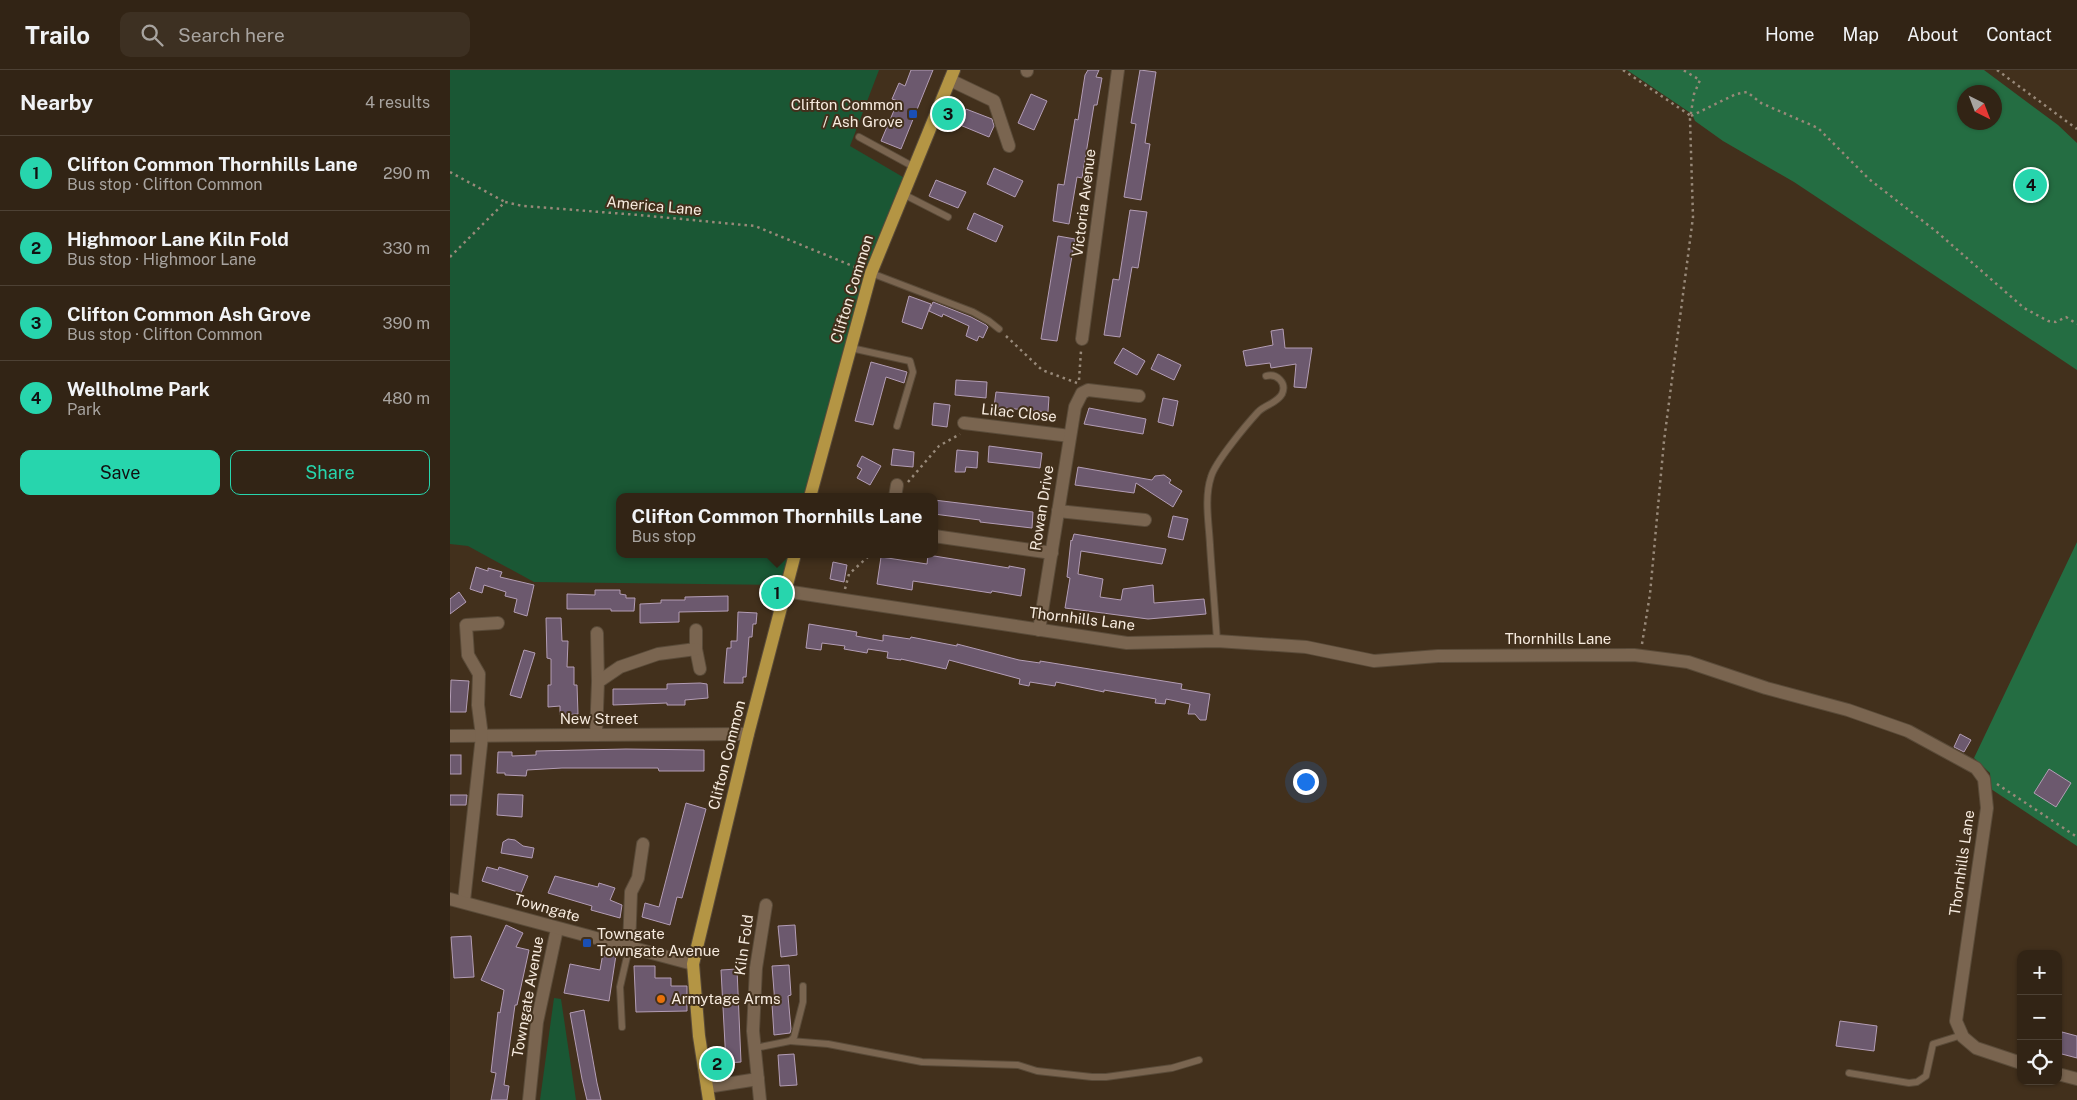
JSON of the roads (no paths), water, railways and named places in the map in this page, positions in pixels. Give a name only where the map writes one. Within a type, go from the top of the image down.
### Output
[{"type":"main road","name":"Clifton Common","points":[[811,493],[871,273],[952,75]]},
{"type":"main road","name":"Clifton Common","points":[[709,1100],[699,1036],[693,964],[748,734],[794,558]]},
{"type":"street","name":"Victoria Avenue","points":[[1082,339],[1118,70]]},
{"type":"street","points":[[952,75],[994,101],[1010,146]]},
{"type":"street","name":"Rowan Drive","points":[[1039,630],[1070,436],[1080,388],[1139,396]]},
{"type":"street","name":"Lilac Close","points":[[964,423],[1070,436]]},
{"type":"street","points":[[1058,512],[1145,520]]},
{"type":"street","points":[[938,537],[1052,553]]},
{"type":"street","name":"Thornhills Lane","points":[[785,591],[1128,643],[1217,641],[1306,647],[1374,661],[1438,656],[1634,655],[1688,662],[1766,688],[1848,710],[1908,731],[1965,761],[1976,768],[1984,778],[1987,808],[1956,1021],[1962,1035]]},
{"type":"street","points":[[464,901],[482,736],[478,705],[479,674],[468,655],[466,624],[498,623]]},
{"type":"street","points":[[696,630],[696,649],[700,669]]},
{"type":"street","points":[[596,734],[597,633]]},
{"type":"street","points":[[598,682],[620,667],[658,654],[696,649]]},
{"type":"street","name":"New Street","points":[[450,736],[748,734]]},
{"type":"street","points":[[629,948],[631,892],[638,878],[643,844]]},
{"type":"street","name":"Towngate","points":[[450,899],[464,901],[557,929],[693,964]]},
{"type":"street","name":"Kiln Fold","points":[[760,1100],[753,1031],[756,968],[766,905]]},
{"type":"street","name":"Towngate Avenue","points":[[529,1100],[537,1022],[557,929]]},
{"type":"street","points":[[1962,1035],[1976,1048],[2017,1062]]},
{"type":"street","points":[[2062,1075],[2077,1079]]},
{"type":"street","points":[[707,1086],[758,1080]]},
{"type":"lane","points":[[859,137],[914,167]]},
{"type":"lane","points":[[903,194],[948,217]]},
{"type":"lane","points":[[871,273],[973,312],[989,321],[999,330]]},
{"type":"lane","points":[[851,348],[910,361],[913,372],[898,426]]},
{"type":"lane","points":[[1217,641],[1207,506],[1211,476],[1219,462],[1259,411],[1278,399],[1283,392],[1284,386],[1281,381],[1276,377],[1266,376]]},
{"type":"lane","points":[[622,1027],[620,987],[629,948]]},
{"type":"lane","points":[[790,1042],[797,1029],[804,1002],[803,986]]},
{"type":"lane","points":[[1849,1073],[1909,1083],[1917,1082],[1926,1076],[1933,1044],[1962,1035]]},
{"type":"lane","points":[[755,1048],[790,1042],[828,1044],[922,1062],[1018,1065],[1037,1071],[1092,1077],[1106,1077],[1172,1068],[1199,1060]]},
{"type":"place","name":"Clifton Common / Ash Grove","points":[[913,114]]},
{"type":"place","name":"Clifton Common Ash Grove","points":[[948,114]]},
{"type":"place","name":"Wellholme Park","points":[[2031,185]]},
{"type":"place","name":"Clifton Common Thornhills Lane","points":[[777,593]]},
{"type":"place","name":"Towngate Towngate Avenue","points":[[587,943]]},
{"type":"place","name":"Armytage Arms","points":[[661,999]]},
{"type":"place","name":"Highmoor Lane Kiln Fold","points":[[717,1064]]}]
